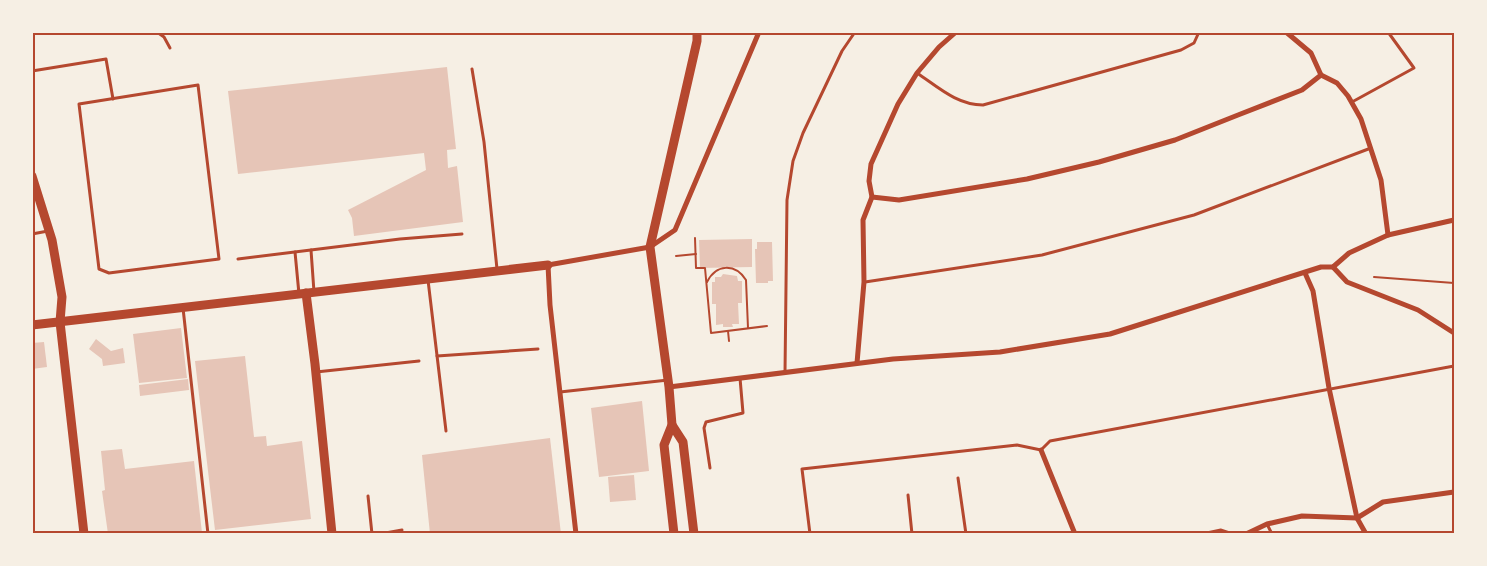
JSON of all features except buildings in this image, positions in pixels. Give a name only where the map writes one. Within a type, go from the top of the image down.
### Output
[{"type":"main road","points":[[674,534],[664,445],[672,425],[669,383],[650,247],[697,41],[697,32]]},
{"type":"main road","points":[[33,177],[49,231],[62,297],[60,322],[84,534]]},
{"type":"main road","points":[[32,325],[428,280],[548,264]]},
{"type":"main road","points":[[307,293],[332,534]]},
{"type":"main road","points":[[672,425],[683,442],[694,534]]},
{"type":"street","points":[[576,534],[550,305],[548,264],[650,247],[675,230],[759,32]]},
{"type":"street","points":[[857,363],[864,282],[863,220],[872,197],[869,181],[871,164],[898,104],[917,73],[939,47],[956,32]]},
{"type":"street","points":[[1286,32],[1311,53],[1321,75],[1336,83],[1352,102],[1361,119],[1381,180],[1388,235]]},
{"type":"street","points":[[872,197],[899,200],[1027,179],[1099,162],[1175,140],[1238,116],[1302,90],[1321,75]]},
{"type":"street","points":[[669,383],[740,378],[893,359],[1000,352],[1110,334],[1321,267],[1333,267],[1349,253],[1388,235],[1454,220]]},
{"type":"street","points":[[1333,267],[1347,282],[1418,310],[1454,332]]},
{"type":"street","points":[[1305,273],[1312,291],[1329,388],[1357,518],[1366,534]]},
{"type":"street","points":[[1041,450],[1075,534]]},
{"type":"street","points":[[1246,534],[1267,524],[1302,516],[1357,518],[1383,502],[1454,492]]},
{"type":"street","points":[[1207,534],[1221,531],[1230,534]]},
{"type":"lane","points":[[157,32],[164,37],[170,48]]},
{"type":"lane","points":[[785,373],[788,200],[793,161],[803,133],[830,75],[854,32]]},
{"type":"lane","points":[[917,73],[958,100],[970,105],[984,105],[1181,50],[1194,43],[1199,32]]},
{"type":"lane","points":[[1352,102],[1414,68],[1388,32]]},
{"type":"lane","points":[[32,71],[106,59],[112,99]]},
{"type":"lane","points":[[472,68],[484,142],[497,270]]},
{"type":"lane","points":[[198,86],[219,259],[109,273],[99,269],[79,104],[112,99],[198,86]]},
{"type":"lane","points":[[864,282],[1042,255],[1194,215],[1371,148]]},
{"type":"lane","points":[[32,234],[49,231]]},
{"type":"lane","points":[[238,259],[400,239],[462,234]]},
{"type":"lane","points":[[307,293],[311,250]]},
{"type":"lane","points":[[296,252],[307,293]]},
{"type":"lane","points":[[428,280],[446,431]]},
{"type":"lane","points":[[183,308],[208,534]]},
{"type":"lane","points":[[437,356],[538,349]]},
{"type":"lane","points":[[316,372],[419,361]]},
{"type":"lane","points":[[810,534],[802,469],[1017,445],[1041,450],[1050,441],[1454,366]]},
{"type":"lane","points":[[710,468],[704,428],[706,422],[743,413],[740,378]]},
{"type":"lane","points":[[560,392],[669,383]]},
{"type":"lane","points":[[958,478],[966,534]]},
{"type":"lane","points":[[908,495],[912,534]]},
{"type":"lane","points":[[368,496],[372,534]]},
{"type":"lane","points":[[1267,524],[1272,534]]},
{"type":"lane","points":[[380,534],[402,530]]},
{"type":"path","points":[[695,238],[696,268],[705,268],[712,333],[767,326]]},
{"type":"path","points":[[676,256],[696,254]]},
{"type":"path","points":[[707,282],[713,273],[723,268],[734,270],[744,276],[746,280],[748,328]]},
{"type":"path","points":[[1374,277],[1454,284]]},
{"type":"path","points":[[728,331],[729,341]]}]
